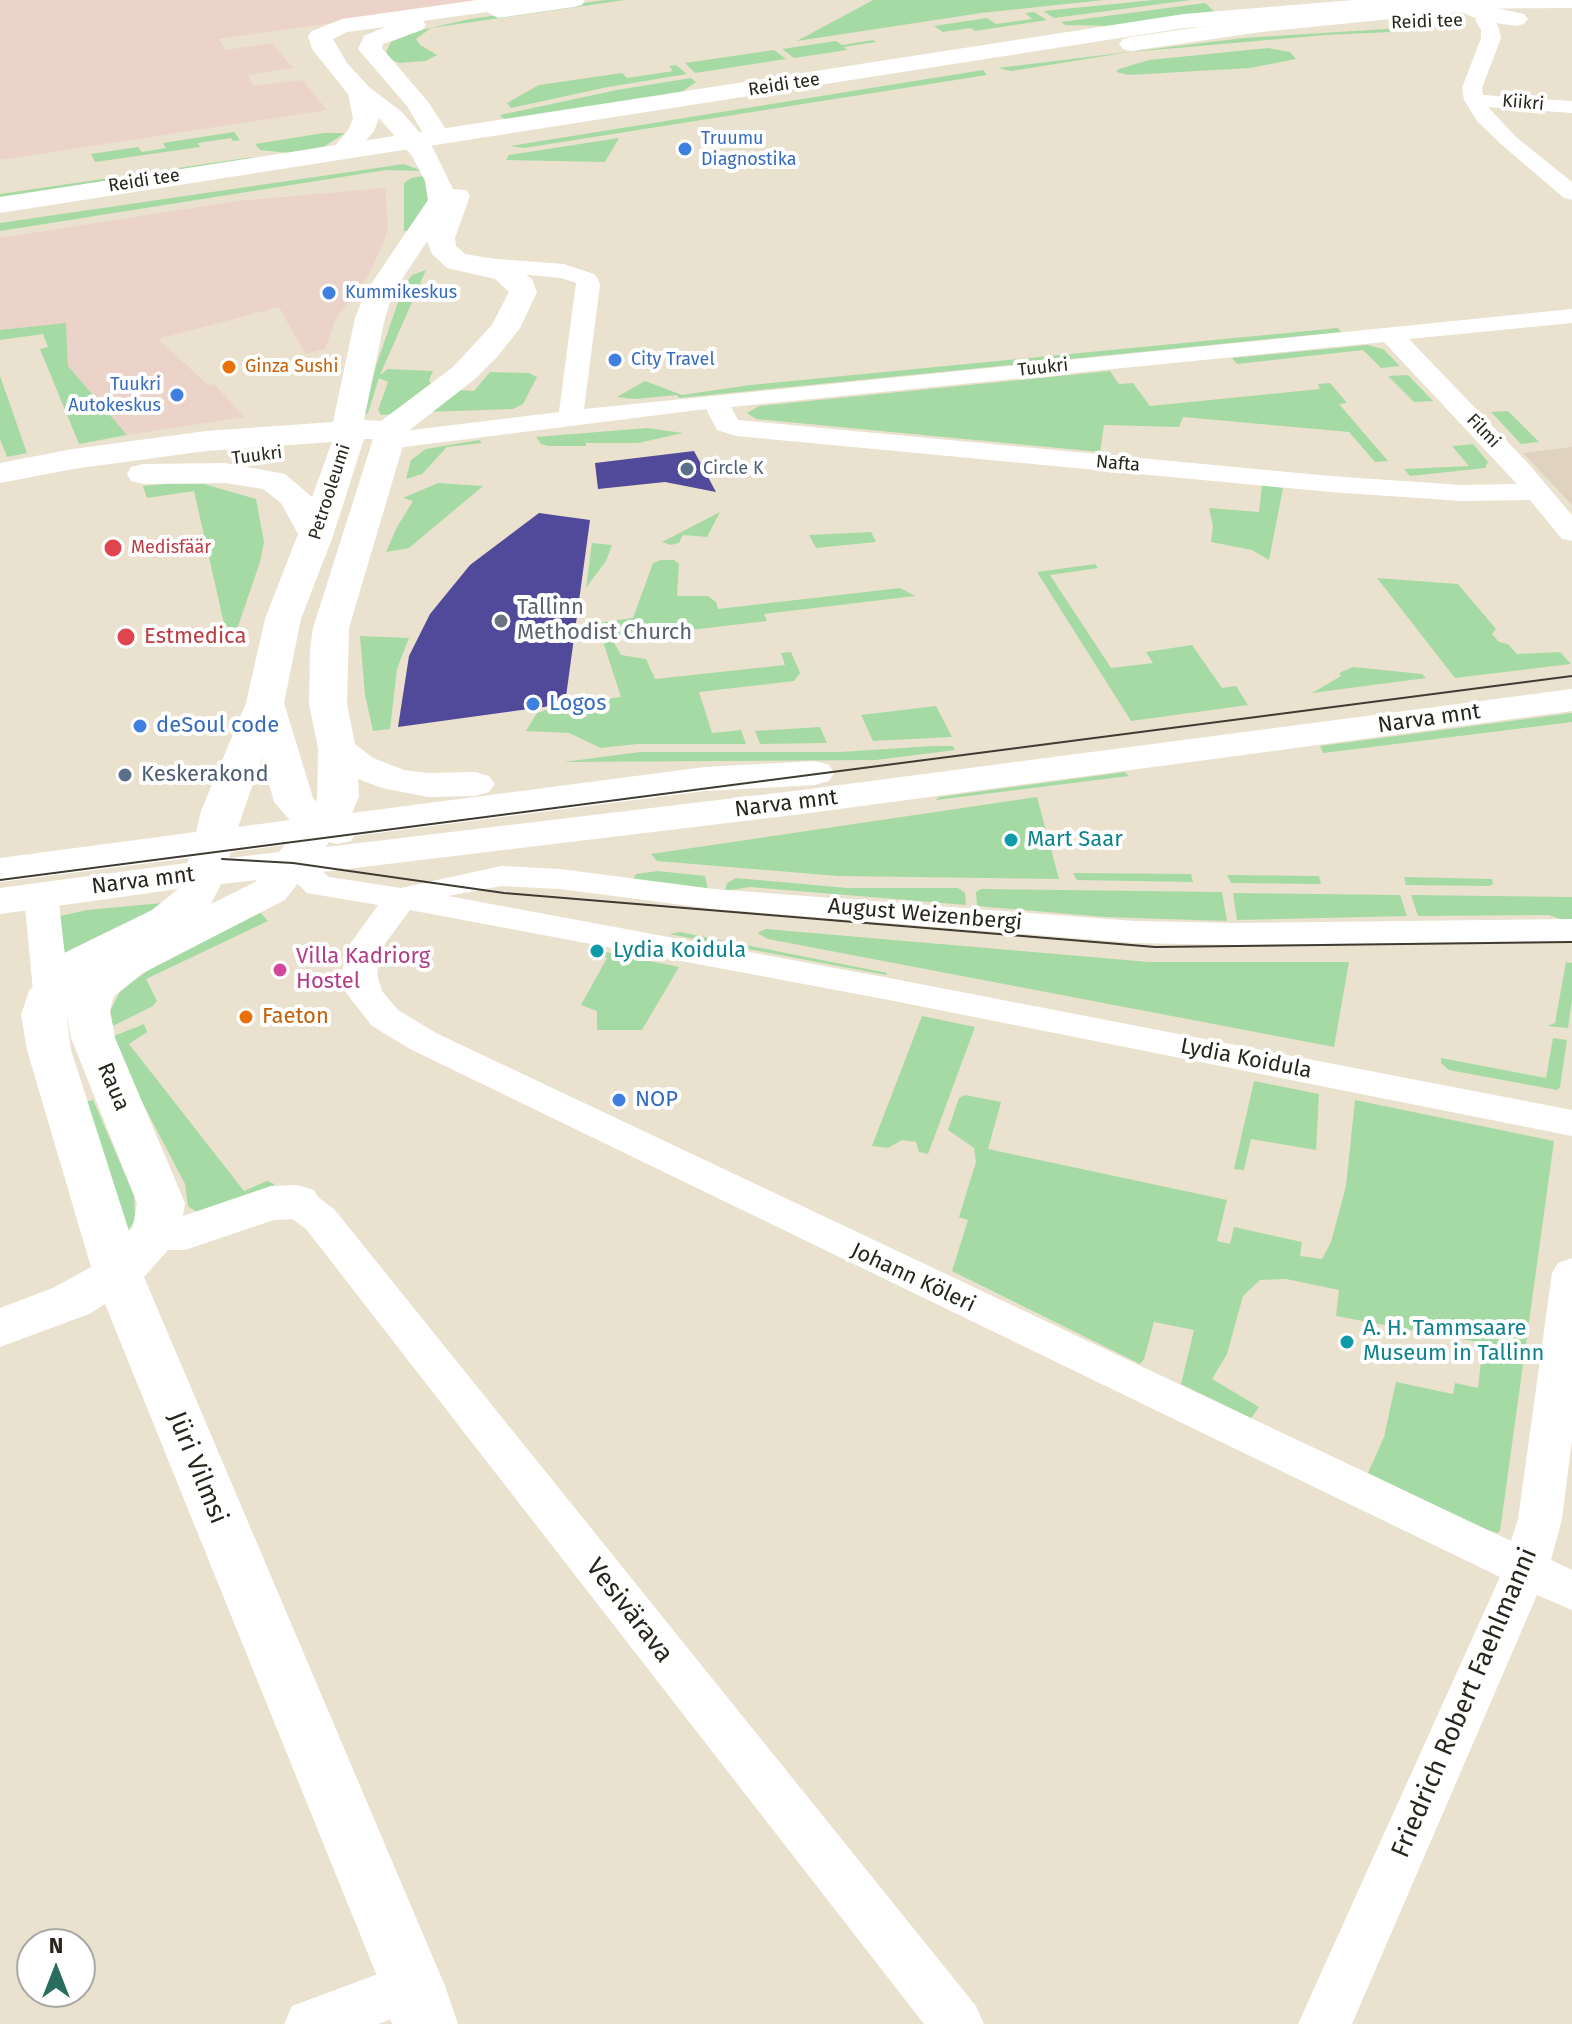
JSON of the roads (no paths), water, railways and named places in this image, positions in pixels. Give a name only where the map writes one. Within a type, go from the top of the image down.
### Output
[{"type":"street","points":[[390,435],[487,350],[519,304],[522,285],[505,273],[471,263],[442,248],[441,238],[457,200],[457,186],[429,145],[360,92],[319,40],[324,32],[342,26],[525,0]]},
{"type":"street","points":[[429,145],[417,103],[370,49],[372,41],[389,32],[421,24],[574,0]]},
{"type":"street","name":"Reidi tee","points":[[1515,10],[1572,1]]},
{"type":"street","points":[[1470,6],[1491,30],[1491,38],[1472,88],[1474,100],[1484,117],[1572,193]]},
{"type":"street","name":"Reidi tee","points":[[0,205],[344,150],[429,145],[1131,44],[1329,26],[1470,6]]},
{"type":"street","name":"Reidi tee","points":[[0,217],[1140,27],[1277,12],[1470,6],[1572,18]]},
{"type":"street","points":[[344,150],[361,131],[366,118],[360,92]]},
{"type":"street","name":"Kiikri","points":[[1474,100],[1572,107]]},
{"type":"street","name":"Petrooleumi","points":[[210,857],[221,811],[265,703],[283,619],[316,536],[348,438],[356,380],[370,318],[379,293],[441,200],[429,145]]},
{"type":"street","points":[[393,274],[471,263],[564,271],[586,279],[588,285],[570,405],[573,419]]},
{"type":"street","name":"Tuukri","points":[[0,493],[348,438],[516,426],[715,401],[1572,316]]},
{"type":"street","name":"Filmi","points":[[1390,334],[1538,492],[1572,533]]},
{"type":"street","points":[[267,435],[304,416],[356,380]]},
{"type":"street","name":"Nafta","points":[[715,401],[726,425],[736,428],[1330,484],[1462,493],[1538,492]]},
{"type":"street","name":"Tuukri","points":[[0,473],[152,447],[267,435],[348,438]]},
{"type":"street","name":"Petrooleumi","points":[[320,827],[335,808],[339,796],[337,748],[328,704],[328,649],[390,435]]},
{"type":"street","points":[[120,475],[225,473],[273,481],[295,497],[316,536]]},
{"type":"street","name":"Narva mnt","points":[[0,901],[41,895],[210,857],[320,827],[705,779],[924,763],[1572,681]]},
{"type":"street","name":"Narva mnt","points":[[0,870],[210,857],[293,863],[802,802],[1572,700]]},
{"type":"street","points":[[265,703],[294,802],[320,827],[342,834],[447,843]]},
{"type":"street","points":[[337,748],[359,766],[375,774],[428,785],[470,785],[610,772],[705,779]]},
{"type":"street","name":"Raua","points":[[156,1232],[161,1203],[93,1038],[88,1015],[90,1001],[100,985],[118,969],[257,899],[278,882],[320,827]]},
{"type":"street","points":[[51,991],[79,963],[183,909],[197,895],[210,857]]},
{"type":"street","name":"August Weizenbergi","points":[[293,863],[319,886],[401,898],[501,876],[560,879],[714,899],[1135,932],[1236,934],[1572,930]]},
{"type":"street","name":"Jüri Vilmsi","points":[[41,895],[51,991],[43,1015],[49,1050],[118,1274],[419,2005]]},
{"type":"street","name":"Lydia Koidula","points":[[401,898],[889,989],[1572,1123]]},
{"type":"street","name":"Johann Köleri","points":[[401,898],[367,944],[359,974],[365,994],[385,1018],[397,1026],[818,1233],[1572,1591]]},
{"type":"street","points":[[0,1328],[71,1301],[118,1274],[156,1232],[185,1233],[271,1203],[297,1202]]},
{"type":"street","name":"Vesivärava","points":[[297,1202],[320,1219],[957,2024]]},
{"type":"street","name":"Friedrich Robert Faehlmanni","points":[[1325,2024],[1526,1569],[1540,1519],[1572,1273]]},
{"type":"street","points":[[311,2024],[419,2005]]},
{"type":"tram line","points":[[0,880],[1572,676]]},
{"type":"tram line","points":[[222,859],[293,863],[504,893],[1155,947],[1572,942]]},
{"type":"place","name":"Truumu Diagnostika","points":[[685,149]]},
{"type":"place","name":"Kummikeskus","points":[[329,293]]},
{"type":"place","name":"City Travel","points":[[615,360]]},
{"type":"place","name":"Ginza Sushi","points":[[229,367]]},
{"type":"place","name":"Tuukri Autokeskus","points":[[177,395]]},
{"type":"place","name":"Circle K","points":[[687,469]]},
{"type":"place","name":"Medisfäär","points":[[113,548]]},
{"type":"place","name":"Tallinn Methodist Church","points":[[501,621]]},
{"type":"place","name":"Estmedica","points":[[126,637]]},
{"type":"place","name":"Logos","points":[[533,704]]},
{"type":"place","name":"deSoul code","points":[[140,726]]},
{"type":"place","name":"Keskerakond","points":[[125,775]]},
{"type":"place","name":"Mart Saar","points":[[1011,840]]},
{"type":"place","name":"Lydia Koidula","points":[[597,951]]},
{"type":"place","name":"Villa Kadriorg Hostel","points":[[280,970]]},
{"type":"place","name":"Faeton","points":[[246,1017]]},
{"type":"place","name":"NOP","points":[[619,1100]]},
{"type":"place","name":"A. H. Tammsaare Museum in Tallinn","points":[[1347,1342]]}]
